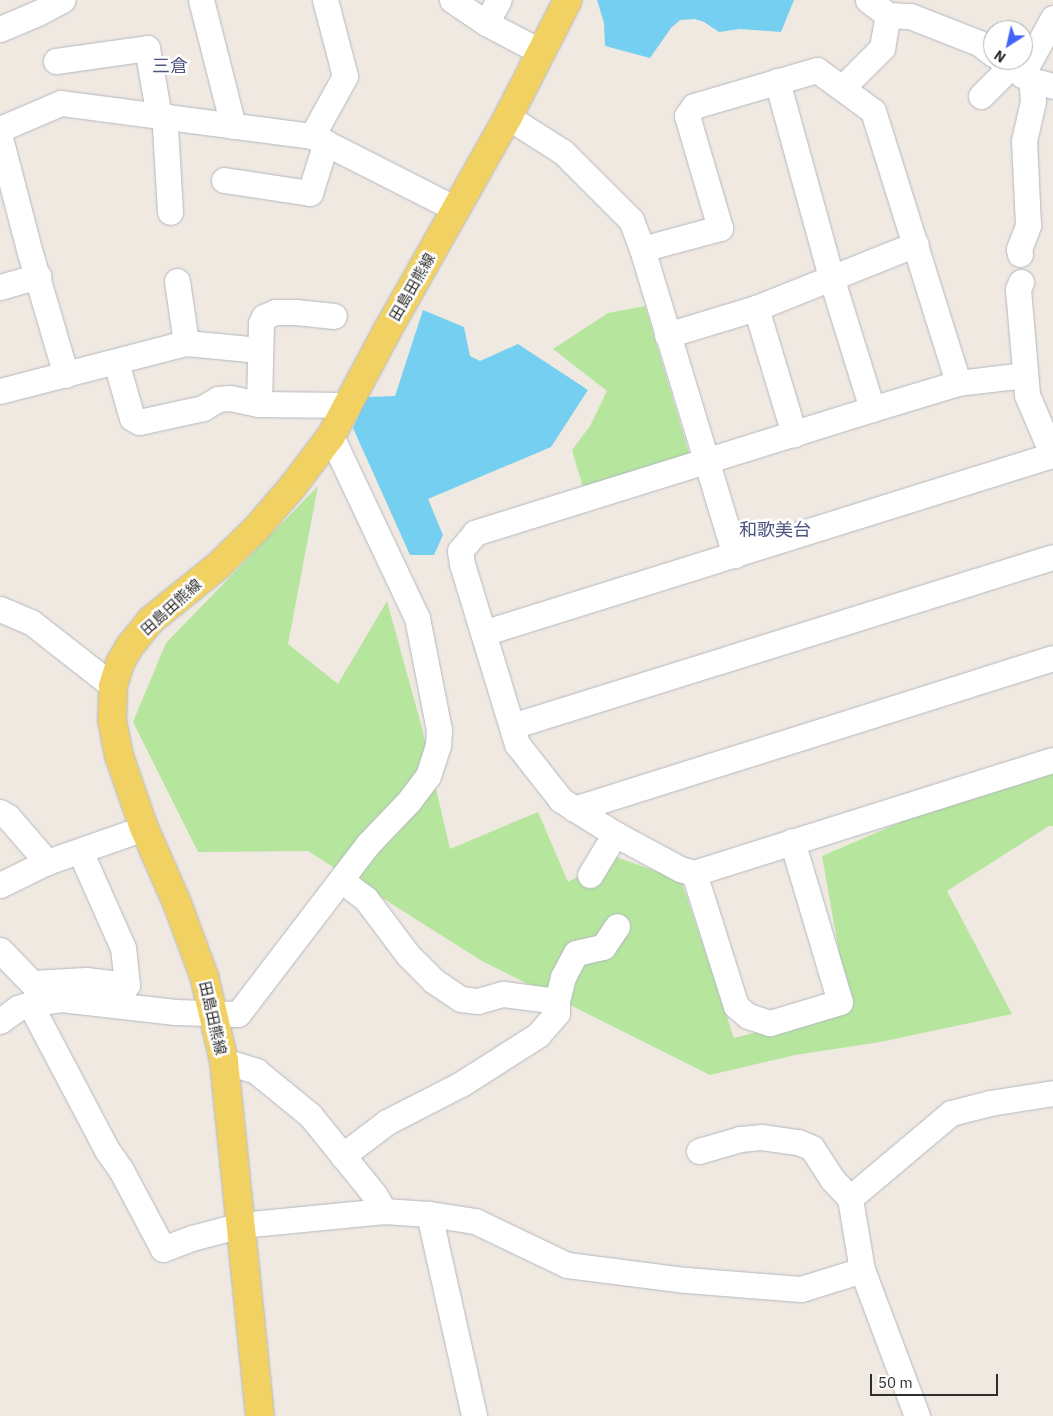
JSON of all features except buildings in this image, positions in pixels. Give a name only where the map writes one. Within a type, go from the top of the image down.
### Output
[{"type":"main road","name":"田島田熊線","points":[[260,1416],[224,1061],[204,976],[178,903],[144,828],[119,756],[112,721],[114,686],[120,662],[151,620],[218,566],[257,528],[293,486],[330,436],[386,331],[508,117],[568,0]]},
{"type":"street","points":[[0,29],[36,14],[62,0]]},
{"type":"street","points":[[201,0],[233,126]]},
{"type":"street","points":[[224,180],[310,193],[319,139],[345,76],[325,0]]},
{"type":"street","points":[[452,0],[486,22],[541,52]]},
{"type":"street","points":[[486,22],[500,0]]},
{"type":"street","points":[[868,0],[906,10],[983,45]]},
{"type":"street","points":[[842,88],[882,48],[906,10]]},
{"type":"street","points":[[1033,48],[1053,18]]},
{"type":"street","points":[[56,60],[147,48],[165,127],[170,212]]},
{"type":"street","points":[[642,249],[720,228],[688,116],[694,106],[817,70],[873,111],[958,383]]},
{"type":"street","points":[[981,96],[1018,70],[1032,101],[1024,141],[1028,225],[1019,249],[1020,254]]},
{"type":"street","points":[[777,81],[831,277],[872,409]]},
{"type":"street","points":[[0,129],[61,103],[319,139],[456,209]]},
{"type":"street","points":[[508,117],[563,152],[631,220],[642,249],[735,555]]},
{"type":"street","points":[[0,138],[66,375]]},
{"type":"street","points":[[667,335],[756,308],[916,244]]},
{"type":"street","points":[[0,286],[38,276]]},
{"type":"street","points":[[177,281],[186,343]]},
{"type":"street","points":[[483,633],[1052,456],[1027,395],[1018,290],[1021,282]]},
{"type":"street","points":[[756,308],[794,434]]},
{"type":"street","points":[[259,404],[261,323],[264,317],[275,312],[334,316]]},
{"type":"street","points":[[0,391],[186,343],[260,350]]},
{"type":"street","points":[[116,362],[132,418],[139,422],[202,408],[218,399],[230,398],[259,404],[348,405]]},
{"type":"street","points":[[1024,375],[958,383],[872,409],[475,533],[460,551],[462,564],[517,744],[561,800],[615,834],[680,869],[694,873],[1053,760]]},
{"type":"street","points":[[0,1021],[18,1008],[61,999],[214,1015],[238,1014],[368,844],[409,801],[428,776],[435,760],[439,730],[417,618],[330,436]]},
{"type":"street","points":[[512,726],[1053,557]]},
{"type":"street","points":[[0,609],[30,622],[114,686]]},
{"type":"street","points":[[574,809],[1053,658]]},
{"type":"street","points":[[0,812],[8,817],[47,862]]},
{"type":"street","points":[[0,885],[47,862],[144,828]]},
{"type":"street","points":[[590,875],[615,834]]},
{"type":"street","points":[[694,873],[736,1006],[748,1016],[770,1023],[840,1002],[792,841]]},
{"type":"street","points":[[0,950],[32,982],[86,980],[126,985],[123,948],[80,851]]},
{"type":"street","points":[[341,880],[366,898],[408,955],[428,974],[461,999],[478,1001],[503,994],[557,1001]]},
{"type":"street","points":[[342,1156],[387,1122],[461,1084],[538,1035],[557,1013],[557,1001],[563,977],[576,953],[603,947],[617,926]]},
{"type":"street","points":[[30,1004],[107,1150],[164,1249],[192,1238],[241,1225],[384,1211],[429,1214],[475,1221],[567,1264],[686,1280],[801,1290],[862,1270]]},
{"type":"street","points":[[224,1061],[256,1072],[310,1116],[374,1194],[384,1211]]},
{"type":"street","points":[[850,1198],[951,1112],[990,1103],[1053,1093]]},
{"type":"street","points":[[699,1151],[740,1139],[762,1137],[798,1142],[812,1148],[832,1179],[850,1198],[862,1270],[917,1416]]},
{"type":"street","points":[[429,1214],[474,1416]]},
{"type":"green space","points":[[645,306],[689,453],[584,491],[572,450],[590,426],[607,391],[553,349],[608,313]]},
{"type":"green space","points":[[318,486],[288,644],[338,684],[387,601],[422,728],[450,849],[538,812],[568,882],[613,856],[681,880],[734,1038],[849,1008],[822,856],[929,810],[1053,770],[1053,826],[1049,826],[947,891],[1012,1014],[880,1042],[795,1055],[710,1075],[482,961],[308,851],[198,852],[133,722],[166,643]]},
{"type":"water","points":[[597,0],[794,0],[781,32],[740,29],[719,32],[704,22],[695,19],[680,20],[671,28],[650,58],[605,46],[604,23]]},
{"type":"water","points":[[423,310],[464,327],[470,356],[480,361],[518,344],[588,390],[551,447],[428,499],[443,535],[434,555],[410,555],[353,428],[367,397],[395,396]]},
{"type":"district","name":"三倉","points":[[170,66]]},
{"type":"district","name":"和歌美台","points":[[775,530]]}]
